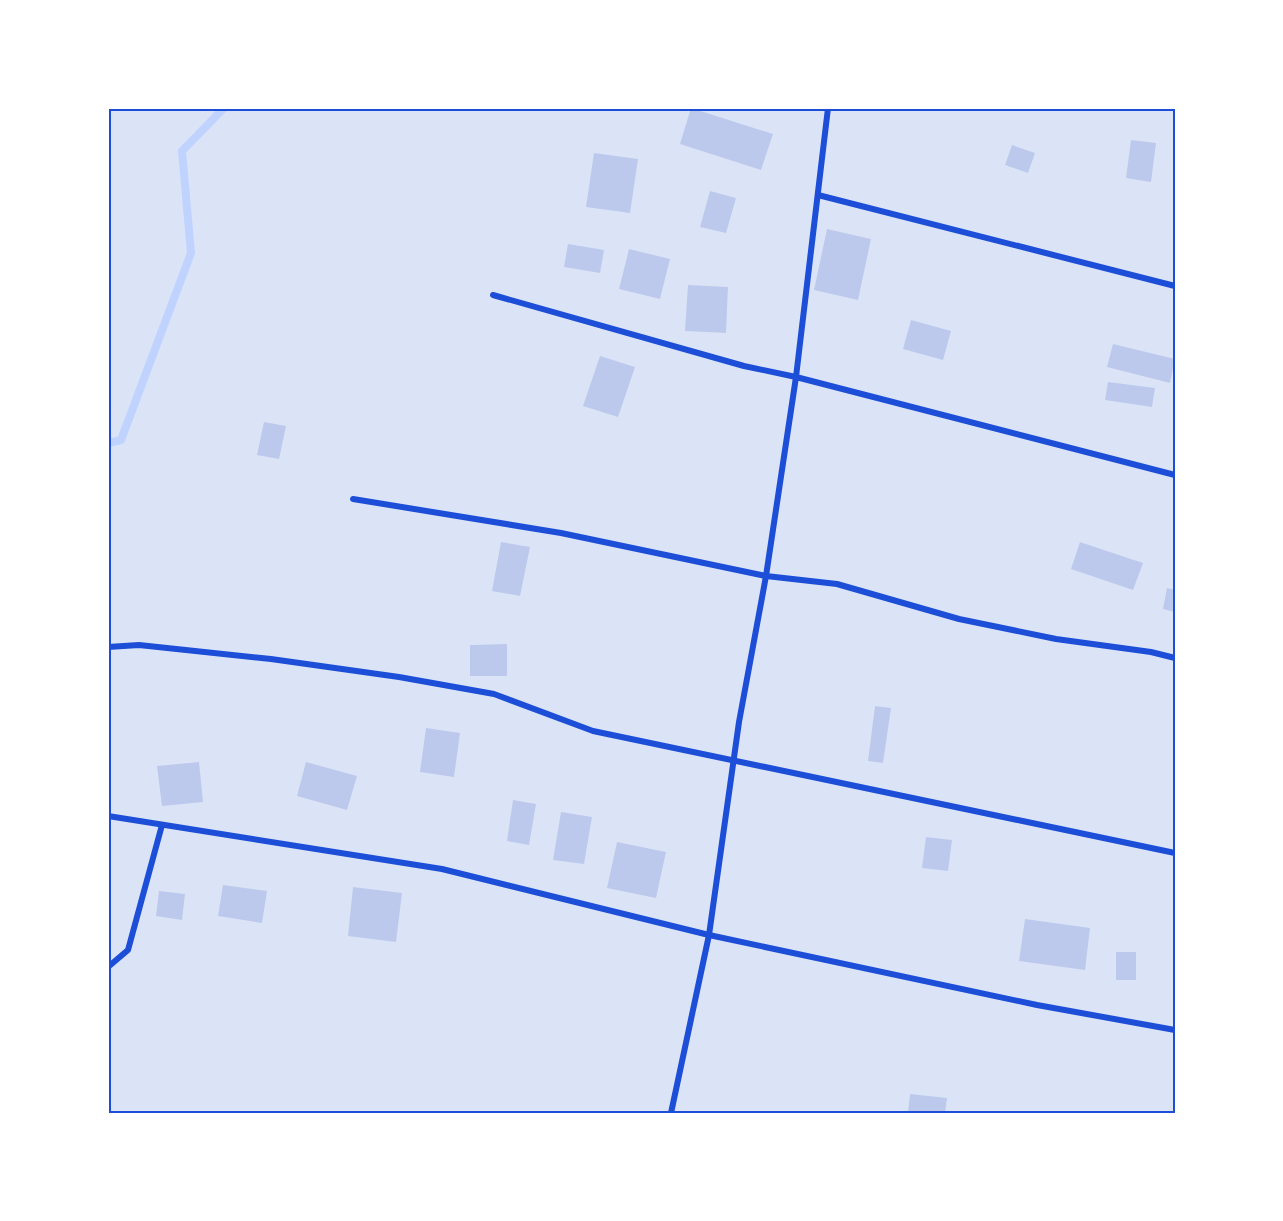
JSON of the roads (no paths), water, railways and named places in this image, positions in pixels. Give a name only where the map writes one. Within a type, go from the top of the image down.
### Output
[{"type":"street","points":[[671,1113],[709,935],[739,722],[766,576],[796,377],[828,108]]},
{"type":"street","points":[[818,195],[1175,286]]},
{"type":"street","points":[[493,295],[744,366],[796,377],[1175,474]]},
{"type":"street","points":[[352,499],[561,533],[766,576],[837,584],[959,619],[1056,639],[1150,652],[1175,658]]},
{"type":"street","points":[[108,647],[139,645],[271,658],[494,694],[593,731],[1175,853]]},
{"type":"street","points":[[108,816],[442,869],[709,935],[1037,1005],[1175,1030]]},
{"type":"street","points":[[108,967],[128,951],[162,825]]},
{"type":"waterway","points":[[108,443],[121,440],[191,253],[182,151],[224,108]]}]
